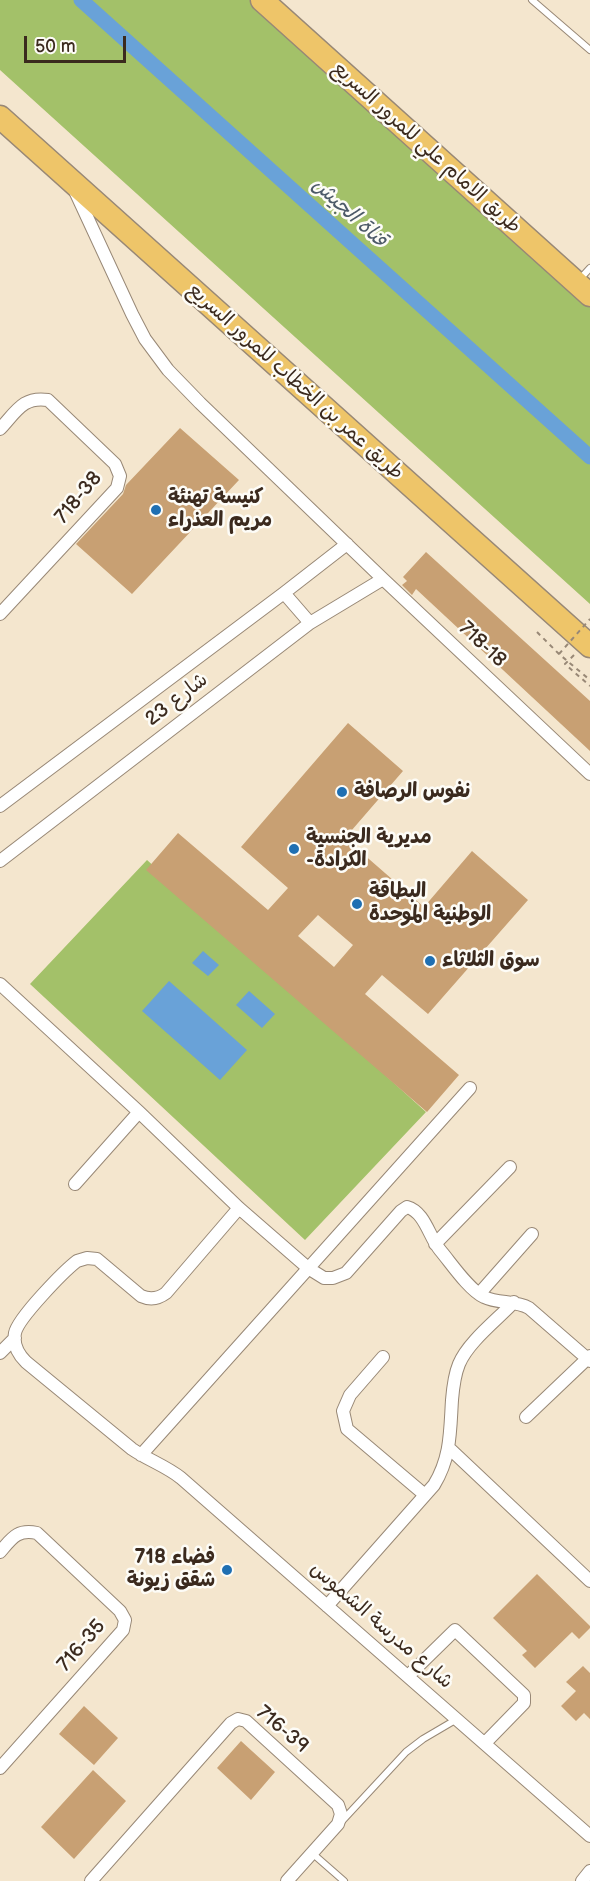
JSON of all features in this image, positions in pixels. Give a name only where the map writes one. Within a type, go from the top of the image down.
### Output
[{"type":"highway","name":"طريق الامام علي للمرور السريع","points":[[262,0],[585,282]]},
{"type":"highway","name":"طريق عمر بن الخطاب للمرور السريع","points":[[0,117],[588,644]]},
{"type":"street","name":"718-18","points":[[69,179],[132,314],[145,339],[168,370],[383,579],[590,774]]},
{"type":"street","name":"718-38","points":[[0,429],[25,401],[36,398],[48,400],[115,464],[120,476],[117,488],[0,614]]},
{"type":"street","name":"شارع 23","points":[[0,806],[347,544]]},
{"type":"street","name":"شارع 23","points":[[0,861],[310,623],[383,579]]},
{"type":"street","points":[[284,593],[310,623]]},
{"type":"street","points":[[0,984],[239,1208],[308,1269],[324,1278],[333,1278],[345,1273],[400,1211],[407,1207],[414,1209],[435,1244],[478,1294],[490,1299],[514,1302],[529,1308],[589,1359],[526,1417]]},
{"type":"street","points":[[141,1455],[470,1088]]},
{"type":"street","points":[[75,1184],[139,1112]]},
{"type":"street","points":[[435,1244],[510,1167]]},
{"type":"street","points":[[0,1353],[15,1338],[21,1319],[72,1264],[81,1259],[92,1258],[102,1262],[145,1298],[154,1299],[162,1296],[239,1208]]},
{"type":"street","points":[[478,1294],[532,1234]]},
{"type":"street","points":[[327,1606],[441,1473],[449,1448],[454,1383],[459,1363],[470,1346],[514,1302]]},
{"type":"street","name":"شارع مدرسة الشموس","points":[[15,1338],[18,1352],[26,1362],[141,1455],[181,1478],[590,1836]]},
{"type":"street","points":[[383,1357],[350,1395],[343,1411],[347,1429],[425,1494]]},
{"type":"street","points":[[449,1448],[590,1581]]},
{"type":"street","name":"716-35","points":[[0,1552],[14,1536],[25,1531],[37,1533],[120,1611],[125,1620],[123,1630],[0,1768]]},
{"type":"street","points":[[408,1676],[455,1630],[524,1695],[524,1703],[485,1743]]},
{"type":"street","name":"716-39","points":[[91,1881],[231,1723],[238,1719],[246,1721],[338,1805],[341,1814],[338,1824]]},
{"type":"street","points":[[287,1881],[338,1824]]},
{"type":"street","points":[[582,1881],[590,1871]]},
{"type":"lane","points":[[532,0],[590,50]]},
{"type":"lane","points":[[338,1824],[406,1752],[423,1738],[457,1718]]},
{"type":"lane","points":[[312,1853],[344,1881]]},
{"type":"path","points":[[559,654],[590,620]]},
{"type":"path","points":[[537,632],[590,680]]},
{"type":"path","points":[[588,644],[565,664],[590,686]]},
{"type":"green space","points":[[0,0],[251,0],[590,304],[590,604],[0,70]]},
{"type":"green space","points":[[147,860],[426,1112],[305,1240],[30,984]]},
{"type":"water","points":[[203,951],[219,965],[208,976],[192,963]]},
{"type":"water","points":[[169,981],[247,1050],[220,1080],[142,1011]]},
{"type":"water","points":[[249,991],[275,1014],[262,1028],[236,1005]]},
{"type":"building","name":"كنيسة تهنئة مريم العذراء","points":[[180,428],[239,480],[132,594],[76,544],[123,494],[126,485]]},
{"type":"building","points":[[426,552],[590,701],[590,751],[416,589],[412,595],[402,585],[407,581],[403,577]]},
{"type":"building","points":[[348,723],[403,771],[346,839],[424,907],[472,851],[528,900],[428,1014],[382,975],[365,994],[459,1075],[427,1112],[146,870],[178,833],[268,910],[288,888],[241,847]],"holes":[[[318,915],[353,945],[334,967],[298,936]]]},
{"type":"building","points":[[537,1574],[590,1628],[579,1639],[572,1632],[535,1668],[522,1655],[527,1651],[493,1618]]},
{"type":"building","points":[[583,1666],[590,1673],[590,1719],[584,1713],[576,1721],[561,1706],[576,1691],[566,1682]]},
{"type":"building","points":[[84,1706],[118,1738],[94,1765],[59,1734]]},
{"type":"building","points":[[241,1741],[275,1772],[251,1800],[217,1768]]},
{"type":"building","points":[[93,1770],[126,1801],[74,1859],[41,1827]]},
{"type":"waterway","name":"قناة الجيش","points":[[81,0],[590,457]]},
{"type":"place","name":"كنيسة تهنئة مريم العذراء","points":[[156,510]]},
{"type":"place","name":"نفوس الرصافة","points":[[342,792]]},
{"type":"place","name":"مديرية الجنسية -الكرادة","points":[[294,849]]},
{"type":"place","name":"البطاقة الوطنية الموحدة","points":[[357,904]]},
{"type":"place","name":"سوق الثلاثاء","points":[[430,961]]},
{"type":"place","name":"فضاء 718 شقق زيونة","points":[[227,1570]]}]
